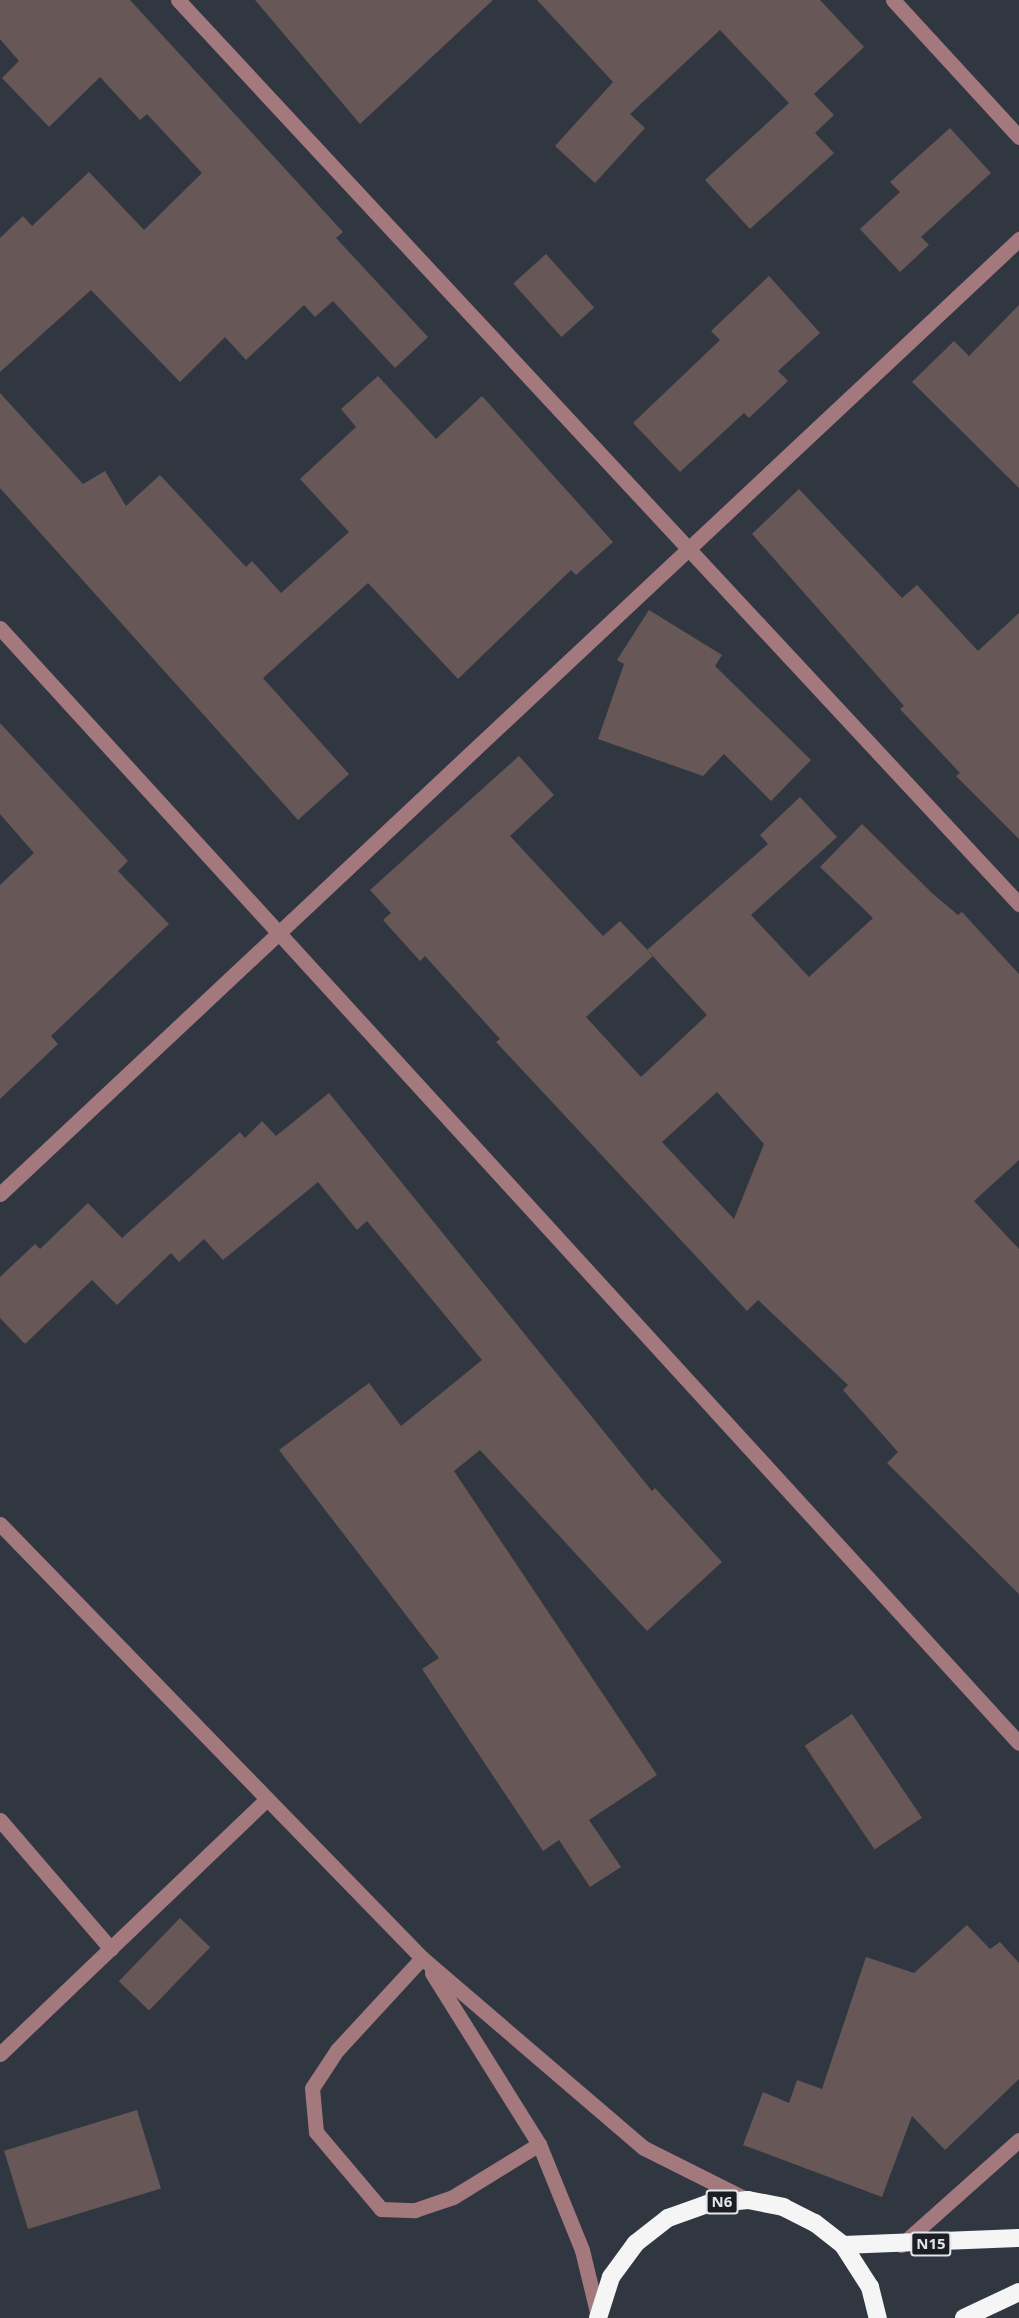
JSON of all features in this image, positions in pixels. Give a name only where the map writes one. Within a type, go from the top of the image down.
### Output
[{"type":"highway","name":"N6","points":[[598,2317],[611,2277],[636,2244],[668,2218],[707,2204],[748,2200],[783,2207],[815,2223],[843,2245],[870,2287],[878,2318]]},
{"type":"highway","name":"N15","points":[[843,2245],[901,2245],[1019,2238]]},
{"type":"highway","points":[[964,2318],[1019,2292]]},
{"type":"street","points":[[178,0],[1019,904]]},
{"type":"street","points":[[893,0],[1019,137]]},
{"type":"street","points":[[0,1194],[1019,239]]},
{"type":"street","points":[[0,628],[1019,1743]]},
{"type":"street","points":[[0,1524],[422,1958],[644,2148],[748,2200]]},
{"type":"street","points":[[0,2054],[267,1799]]},
{"type":"street","points":[[0,1820],[111,1949]]},
{"type":"street","points":[[422,1958],[539,2144],[582,2250],[598,2317]]},
{"type":"street","points":[[422,1958],[337,2050],[312,2088],[316,2132],[381,2209],[415,2210],[453,2197],[539,2144]]},
{"type":"street","points":[[901,2245],[1019,2140]]},
{"type":"building","points":[[0,0],[130,0],[343,232],[336,238],[428,337],[395,368],[333,301],[315,317],[304,305],[246,360],[225,337],[180,382],[91,290],[0,372],[0,238],[23,216],[32,226],[89,172],[144,230],[202,173],[147,114],[140,120],[100,77],[49,127],[2,78],[19,61],[0,39]]},
{"type":"building","points":[[255,0],[493,0],[360,124]]},
{"type":"building","points":[[537,0],[820,0],[864,47],[814,94],[834,115],[815,133],[834,153],[750,229],[705,180],[789,103],[720,30],[630,114],[645,128],[595,183],[555,146],[613,82]]},
{"type":"building","points":[[950,128],[991,173],[921,237],[929,245],[900,272],[860,229],[900,192],[890,182]]},
{"type":"building","points":[[546,254],[594,308],[561,337],[513,283]]},
{"type":"building","points":[[769,276],[820,333],[778,371],[788,381],[749,418],[744,413],[680,472],[633,423],[720,340],[711,331]]},
{"type":"building","points":[[1019,305],[1019,488],[912,382],[954,341],[969,356]]},
{"type":"building","points":[[378,376],[436,439],[482,396],[613,542],[576,575],[571,570],[458,679],[368,583],[263,678],[349,774],[298,820],[0,488],[0,393],[83,484],[105,471],[126,506],[160,475],[246,567],[252,561],[281,593],[349,532],[300,479],[356,427],[341,409]]},
{"type":"building","points":[[799,489],[902,598],[917,585],[978,651],[1019,613],[1019,839],[956,776],[960,773],[900,709],[904,706],[752,534]]},
{"type":"building","points":[[649,610],[722,655],[715,666],[811,760],[771,801],[724,754],[703,776],[598,739],[624,664],[617,660]]},
{"type":"building","points":[[0,723],[128,861],[118,871],[169,924],[51,1036],[58,1044],[0,1099],[0,885],[34,853],[0,814]]},
{"type":"building","points":[[519,756],[554,795],[510,836],[603,936],[620,921],[647,950],[768,844],[760,835],[800,797],[837,837],[751,915],[809,977],[873,918],[820,867],[862,824],[933,894],[958,915],[962,912],[1019,974],[1019,1160],[974,1201],[1019,1249],[1019,1594],[887,1463],[898,1452],[843,1390],[848,1385],[758,1300],[747,1311],[496,1042],[500,1039],[425,956],[420,961],[383,920],[391,913],[370,890]],"holes":[[[653,956],[707,1015],[641,1077],[586,1017]],[[717,1092],[764,1144],[734,1219],[662,1142]]]},
{"type":"building","points":[[329,1093],[652,1491],[655,1488],[722,1562],[647,1631],[480,1450],[454,1471],[657,1775],[589,1820],[621,1867],[590,1887],[559,1840],[543,1851],[422,1669],[439,1658],[279,1450],[369,1383],[401,1426],[482,1360],[367,1221],[357,1230],[318,1182],[223,1260],[204,1239],[179,1262],[171,1253],[117,1305],[92,1280],[25,1344],[0,1318],[0,1277],[35,1244],[40,1249],[88,1203],[122,1238],[240,1132],[245,1138],[262,1121],[276,1136]]},
{"type":"building","points":[[852,1714],[922,1818],[875,1850],[805,1746]]},
{"type":"building","points":[[180,1918],[210,1947],[149,2010],[119,1981]]},
{"type":"building","points":[[967,1925],[990,1949],[1000,1942],[1019,1963],[1019,2079],[945,2150],[912,2116],[882,2197],[743,2145],[763,2092],[789,2103],[797,2080],[822,2089],[866,1957],[914,1973]]},
{"type":"building","points":[[137,2110],[161,2188],[28,2229],[4,2151]]}]
